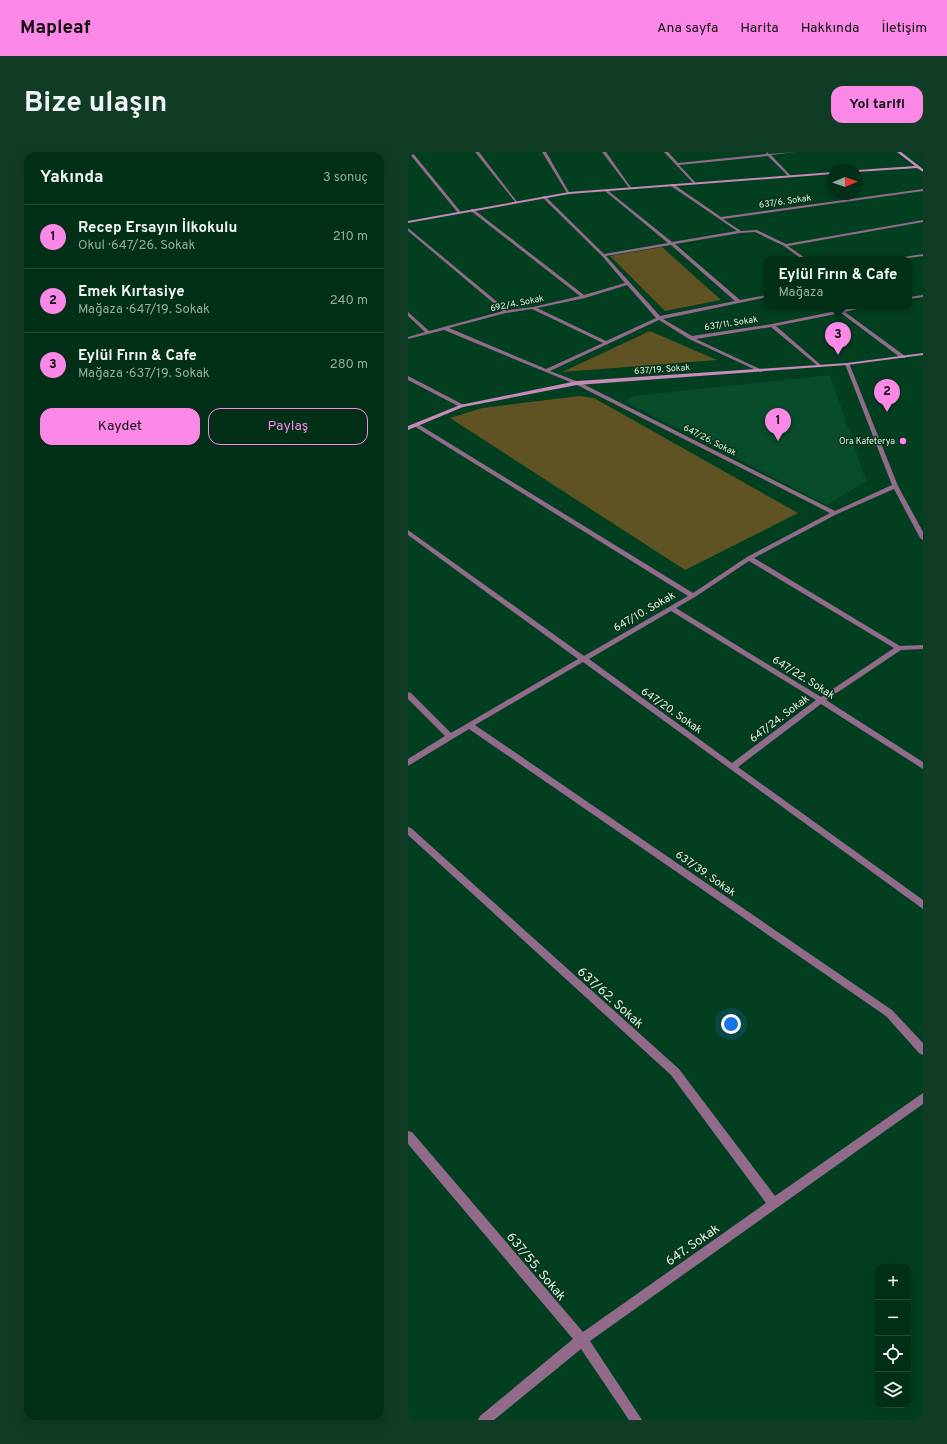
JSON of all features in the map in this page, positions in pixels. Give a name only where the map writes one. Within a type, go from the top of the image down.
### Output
[{"type":"street","points":[[410,152],[459,212]]},
{"type":"street","points":[[477,152],[517,202]]},
{"type":"street","points":[[544,152],[569,193]]},
{"type":"street","points":[[604,152],[631,188]]},
{"type":"street","points":[[666,152],[694,183]]},
{"type":"street","points":[[677,164],[767,153],[794,152]]},
{"type":"street","points":[[899,152],[916,167],[923,171]]},
{"type":"street","points":[[767,153],[789,176]]},
{"type":"street","points":[[863,171],[916,167]]},
{"type":"street","points":[[408,222],[569,193],[827,173]]},
{"type":"street","points":[[672,185],[740,232]]},
{"type":"street","points":[[606,190],[672,244],[739,302]]},
{"type":"street","name":"637/6. Sokak","points":[[720,218],[923,190]]},
{"type":"street","points":[[544,197],[602,255],[659,318],[691,338],[760,371]]},
{"type":"street","points":[[472,210],[583,297]]},
{"type":"street","points":[[785,245],[923,222]]},
{"type":"street","points":[[408,229],[506,312]]},
{"type":"street","points":[[602,255],[740,232],[756,231],[785,245],[802,257]]},
{"type":"street","points":[[908,257],[923,255]]},
{"type":"street","name":"692/4. Sokak","points":[[408,338],[506,312],[533,308],[583,297],[628,283]]},
{"type":"street","points":[[912,298],[923,296]]},
{"type":"street","points":[[546,371],[659,318],[764,297]]},
{"type":"street","points":[[533,308],[607,343]]},
{"type":"street","name":"637/11. Sokak","points":[[691,338],[852,309]]},
{"type":"street","points":[[841,311],[903,357]]},
{"type":"street","points":[[408,313],[428,332]]},
{"type":"street","points":[[772,324],[820,366]]},
{"type":"street","name":"647/26. Sokak","points":[[444,328],[577,383],[835,513]]},
{"type":"street","name":"637/19. Sokak","points":[[408,428],[462,406],[577,383],[847,364],[923,354]]},
{"type":"street","points":[[847,364],[895,486],[923,538]]},
{"type":"street","points":[[408,378],[462,406]]},
{"type":"street","points":[[416,425],[693,596]]},
{"type":"street","name":"647/10. Sokak","points":[[408,763],[450,736],[693,596],[749,558],[835,513],[895,486]]},
{"type":"street","name":"647/20. Sokak","points":[[408,532],[582,660],[923,905]]},
{"type":"street","points":[[749,558],[900,648],[923,647]]},
{"type":"street","name":"647/22. Sokak","points":[[671,608],[821,700],[923,766]]},
{"type":"street","name":"647/24. Sokak","points":[[732,767],[821,700],[900,648]]},
{"type":"street","points":[[408,694],[450,736]]},
{"type":"street","name":"637/39. Sokak","points":[[469,725],[889,1013],[923,1050]]},
{"type":"street","name":"637/62. Sokak","points":[[408,830],[675,1072],[773,1203]]},
{"type":"street","name":"647. Sokak","points":[[484,1420],[582,1340],[923,1098]]},
{"type":"street","name":"637/55. Sokak","points":[[408,1136],[582,1340],[636,1420]]},
{"type":"shaded area","points":[[662,247],[721,300],[665,311],[610,256]]},
{"type":"shaded area","points":[[650,331],[717,360],[562,372]]},
{"type":"shaded area","points":[[830,375],[866,481],[827,505],[625,401],[633,396]]},
{"type":"shaded area","points":[[579,396],[594,398],[798,513],[685,570],[450,418],[482,408]]},
{"type":"place","name":"Eylül Fırın & Cafe","points":[[838,355]]},
{"type":"place","name":"Emek Kırtasiye","points":[[887,412]]},
{"type":"place","name":"Recep Ersayın İlkokulu","points":[[778,441]]},
{"type":"place","name":"Ora Kafeterya","points":[[903,441]]}]
